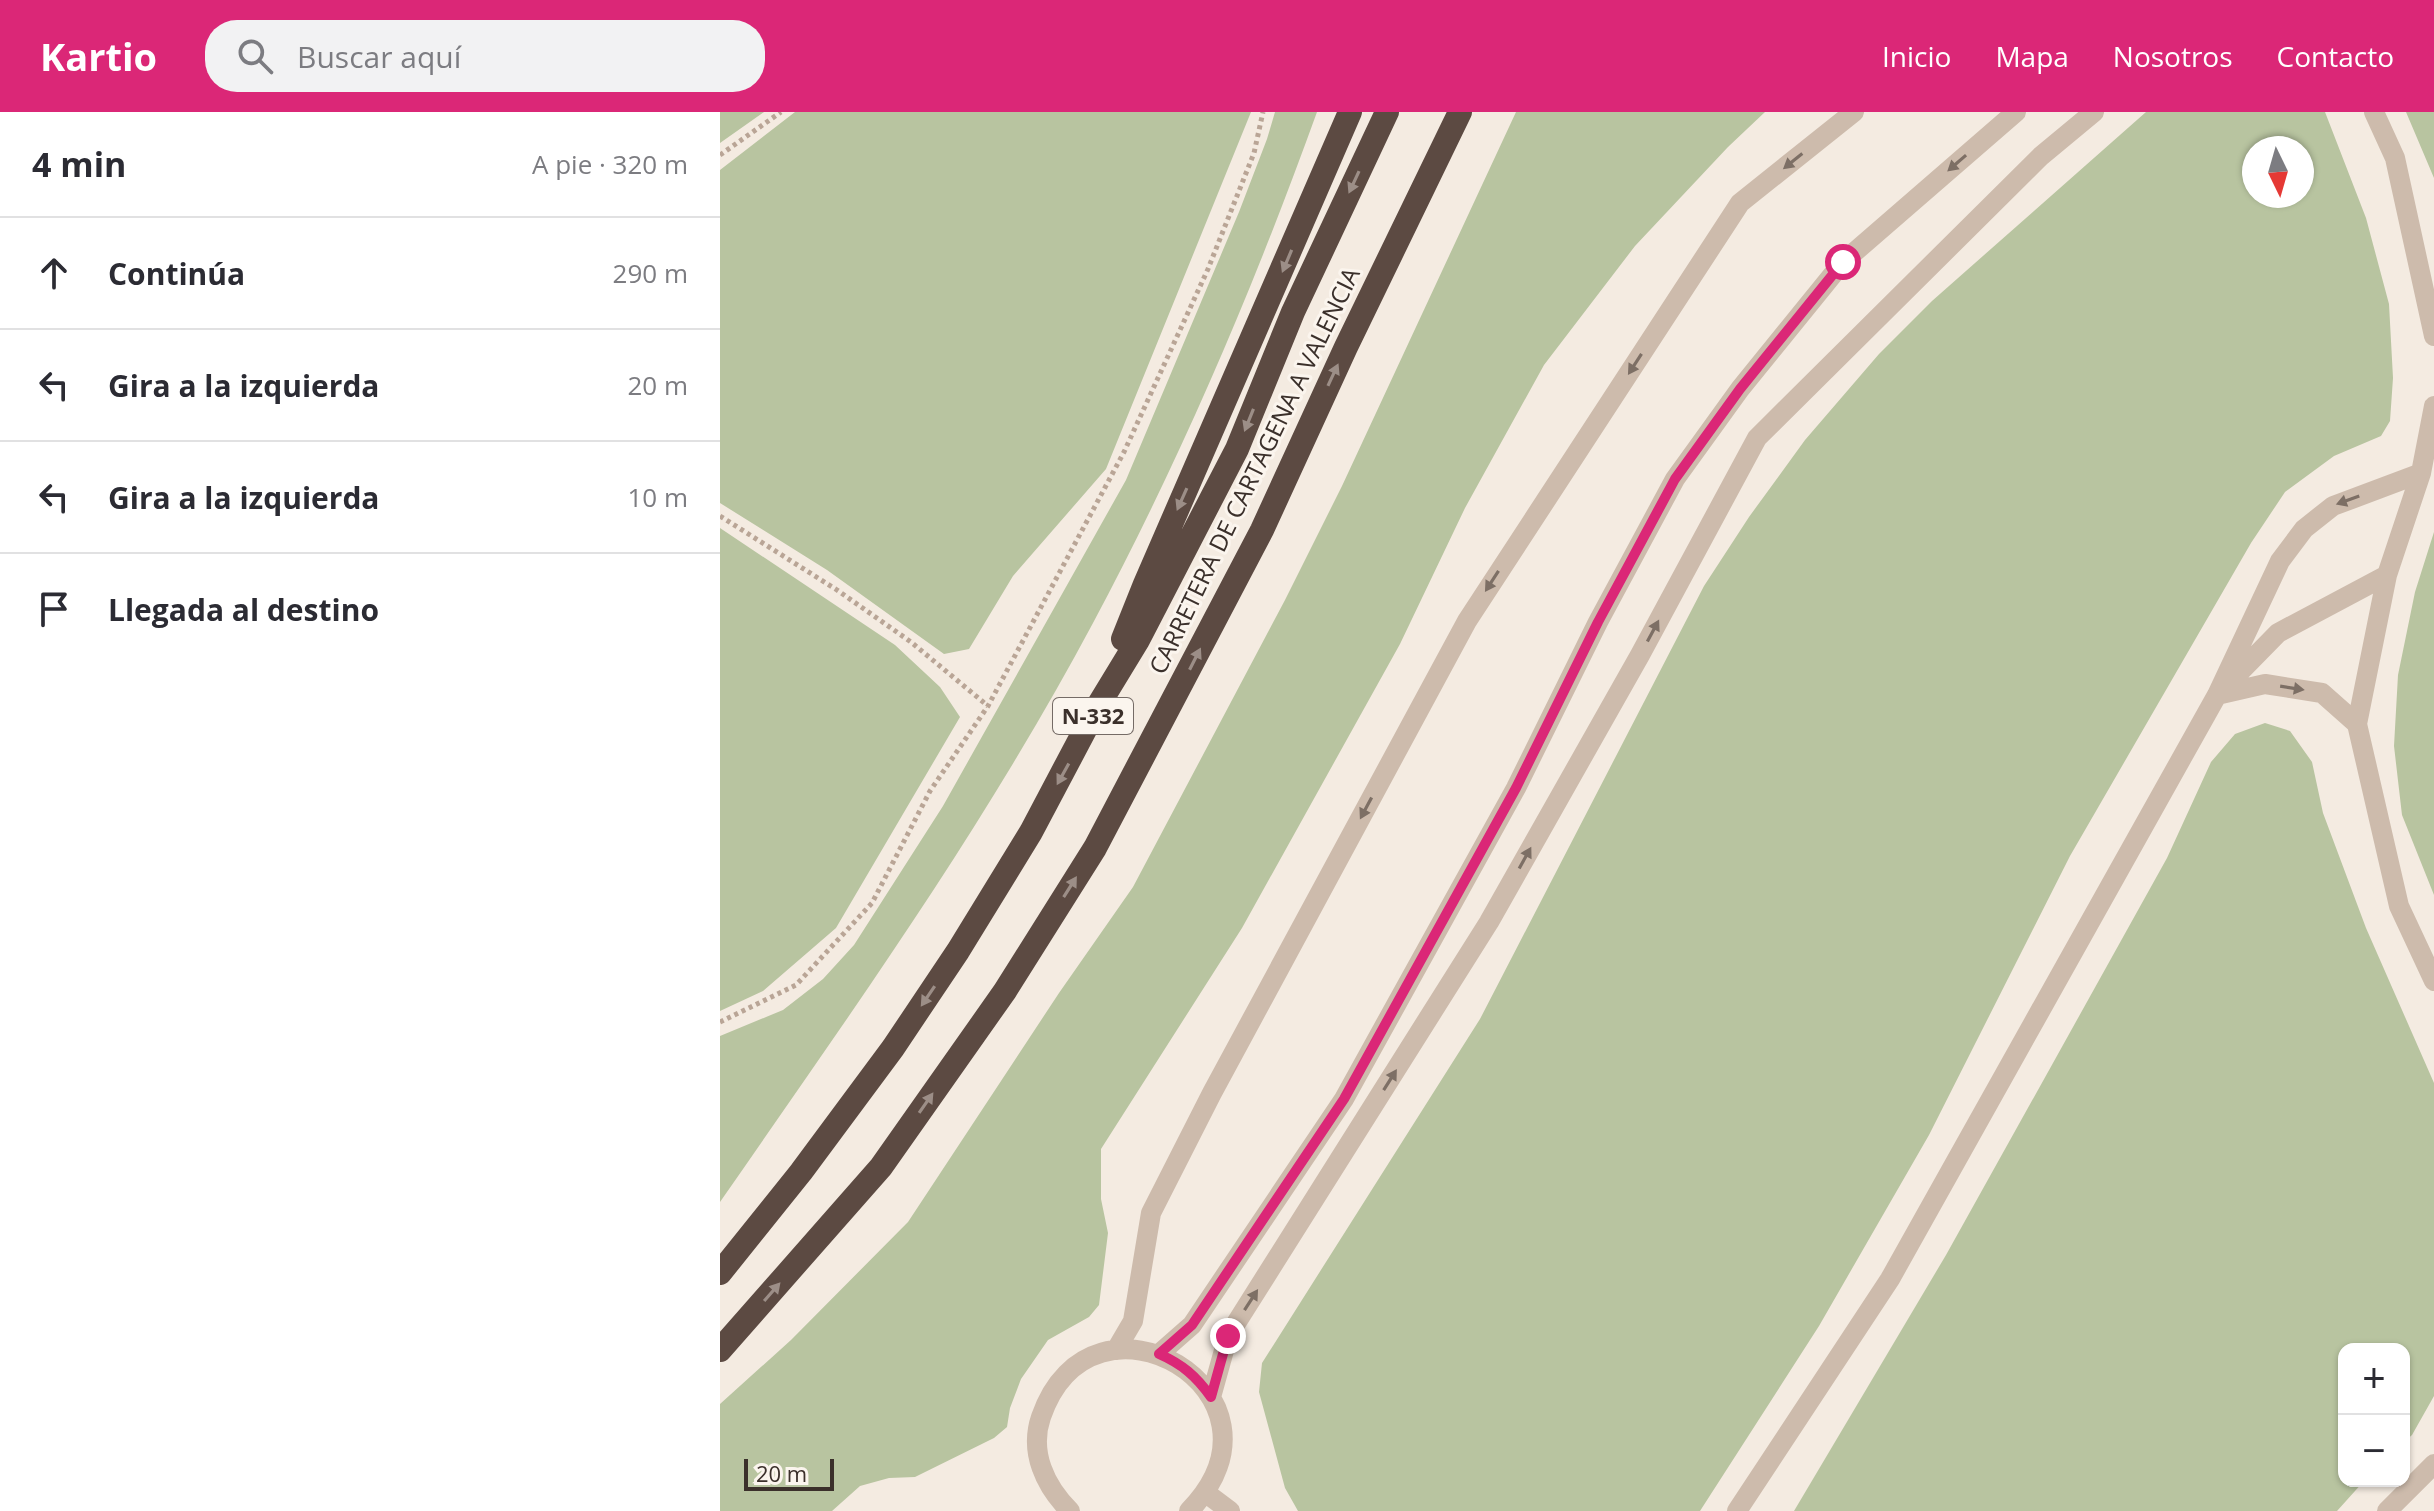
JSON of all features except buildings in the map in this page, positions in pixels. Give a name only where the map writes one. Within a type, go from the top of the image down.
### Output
[{"type":"highway","points":[[1096,709],[1145,584],[1350,112]]},
{"type":"highway","name":"CARRETERA DE CARTAGENA A VALENCIA","points":[[720,1273],[801,1172],[893,1048],[958,951],[1023,845],[1096,709],[1138,640],[1237,449],[1293,312],[1387,112]]},
{"type":"highway","name":"CARRETERA DE CARTAGENA A VALENCIA","points":[[720,1350],[881,1167],[1005,991],[1095,848],[1262,530],[1346,347],[1460,112]]},
{"type":"lane","points":[[1116,1350],[1133,1321],[1151,1213],[1212,1093],[1467,621],[1740,203],[1854,112]]},
{"type":"lane","points":[[1159,1354],[1192,1325],[1344,1099],[1516,788],[1598,622],[1675,479],[1740,389],[1843,262],[2016,112]]},
{"type":"lane","points":[[1211,1397],[1228,1336],[1489,922],[1640,655],[1757,438],[2041,156],[2094,112]]},
{"type":"lane","points":[[2374,112],[2395,158],[2434,336]]},
{"type":"lane","points":[[2434,406],[2421,473],[2387,575],[2357,724],[2399,906],[2434,981]]},
{"type":"lane","points":[[1737,1511],[1890,1279],[2217,695],[2280,561],[2304,529],[2333,506],[2421,473]]},
{"type":"lane","points":[[2217,695],[2278,633],[2387,575]]},
{"type":"lane","points":[[2217,695],[2265,684],[2322,693],[2357,724]]},
{"type":"lane","points":[[1057,1506],[1038,1456],[1038,1426],[1048,1399],[1065,1375],[1089,1359],[1116,1350],[1138,1349],[1180,1363],[1197,1378],[1211,1397],[1220,1420],[1222,1446],[1217,1470],[1206,1493],[1189,1511]]},
{"type":"lane","points":[[2387,1511],[2434,1464]]},
{"type":"lane","points":[[1206,1493],[1230,1511]]},
{"type":"path","points":[[720,155],[781,112]]},
{"type":"path","points":[[720,1022],[796,985],[872,903],[930,791],[988,706],[1124,452],[1208,269],[1254,153],[1263,112]]},
{"type":"path","points":[[720,516],[849,598],[911,642],[988,706]]},
{"type":"green space","points":[[720,112],[764,112],[720,143]]},
{"type":"green space","points":[[795,112],[1251,112],[1106,469],[1013,576],[969,649],[944,654],[827,570],[720,503],[720,170]]},
{"type":"green space","points":[[1275,112],[1317,112],[1268,242],[1214,371],[1125,561],[1051,698],[962,846],[720,1202],[720,1036],[783,1010],[823,979],[854,945],[943,806],[1126,480],[1239,212]]},
{"type":"green space","points":[[1516,112],[1765,112],[1635,246],[1544,365],[1465,508],[1400,644],[1242,928],[1101,1149],[1101,1199],[1108,1233],[1099,1305],[1089,1317],[1048,1340],[1021,1379],[1010,1408],[1007,1427],[994,1438],[915,1477],[889,1478],[860,1486],[832,1511],[720,1511],[720,1404],[791,1340],[908,1222],[1133,887],[1342,486]]},
{"type":"green space","points":[[2146,112],[2325,112],[2366,218],[2389,304],[2393,378],[2390,421],[2381,436],[2334,456],[2285,492],[2251,543],[2070,856],[1929,1135],[1819,1326],[1700,1511],[1298,1511],[1285,1488],[1259,1392],[1262,1363],[1480,1019],[1704,586],[1805,440],[1879,354],[1932,301]]},
{"type":"green space","points":[[2406,112],[2434,112],[2434,178]]},
{"type":"green space","points":[[720,528],[895,645],[940,687],[960,717],[836,928],[763,991],[720,1011]]},
{"type":"green space","points":[[2434,532],[2434,895],[2402,815],[2394,746],[2398,675],[2415,592]]},
{"type":"green space","points":[[2265,723],[2290,731],[2312,762],[2323,813],[2366,928],[2434,1083],[2434,1396],[2412,1435],[2410,1437],[2410,1343],[2338,1343],[2338,1487],[2359,1487],[2337,1511],[1794,1511],[1946,1255],[2058,1054],[2167,858],[2211,762],[2235,734]]},
{"type":"route","points":[[1228,1336],[1211,1397],[1197,1378],[1180,1363],[1159,1354],[1192,1325],[1344,1099],[1516,788],[1598,622],[1675,479],[1740,389],[1843,262]]}]
